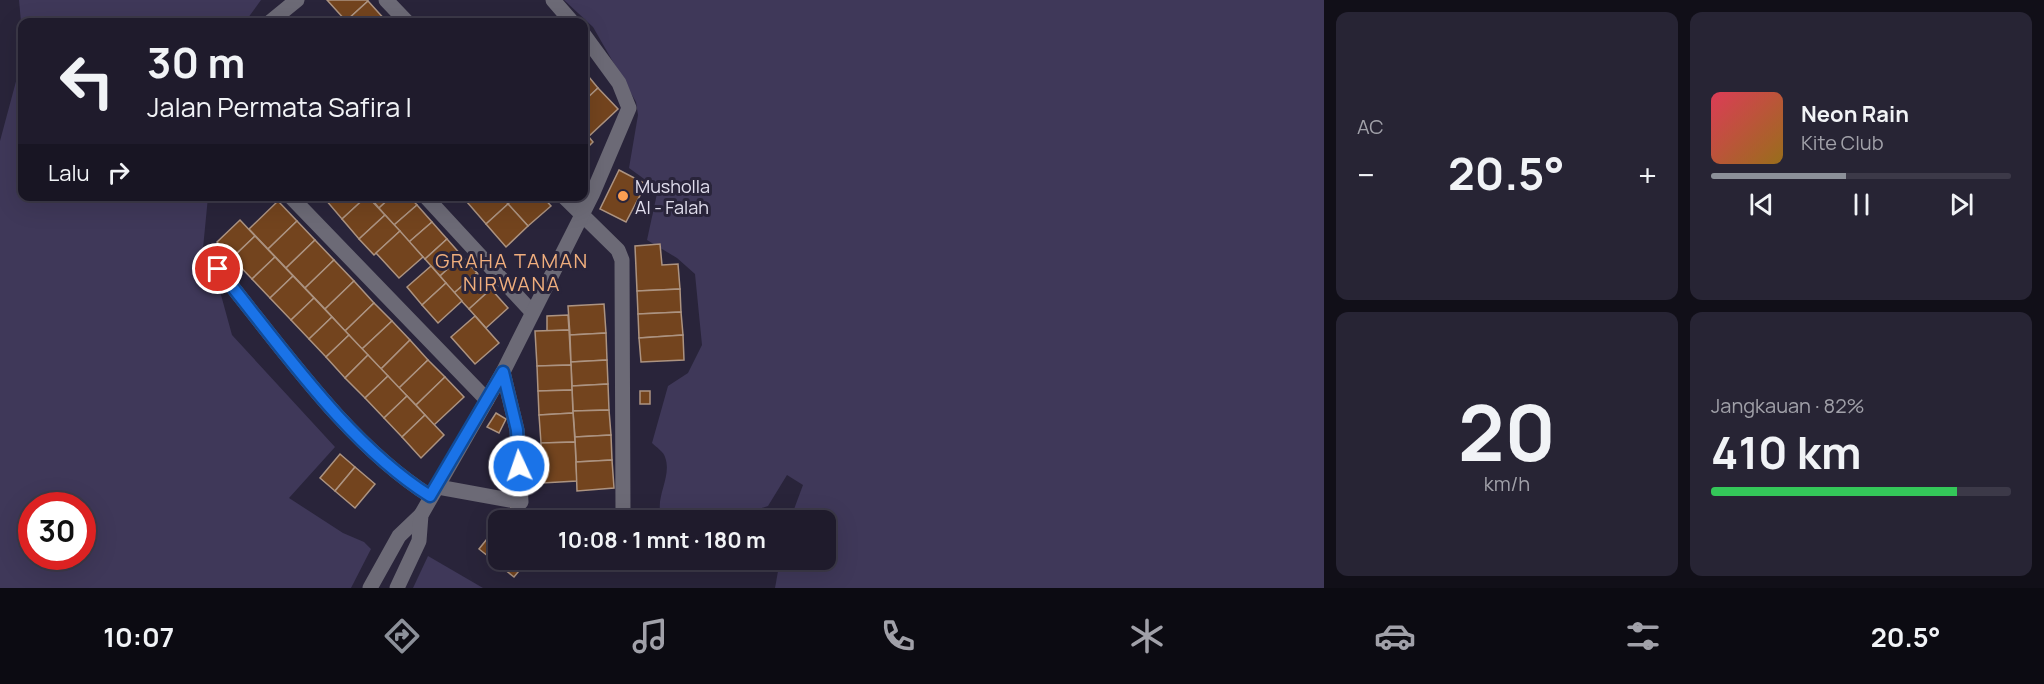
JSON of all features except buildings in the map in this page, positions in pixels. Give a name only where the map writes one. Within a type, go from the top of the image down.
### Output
[{"type":"street","points":[[275,18],[297,0]]},
{"type":"street","points":[[386,0],[403,18]]},
{"type":"street","points":[[553,0],[569,18]]},
{"type":"street","points":[[588,40],[619,83],[628,108],[588,201]]},
{"type":"street","points":[[295,201],[487,400]]},
{"type":"street","points":[[430,201],[532,312]]},
{"type":"street","points":[[567,201],[581,217],[618,250],[622,260],[623,510]]},
{"type":"street","points":[[370,588],[399,536],[421,515],[503,372],[588,201]]},
{"type":"street","points":[[218,269],[329,404],[379,457],[410,483],[434,491],[521,502],[517,430],[503,372]]},
{"type":"street","points":[[397,588],[419,541],[421,515]]},
{"type":"shaded area","points":[[19,0],[261,0],[248,18],[21,18]]},
{"type":"shaded area","points":[[564,0],[1324,0],[1324,588],[775,588],[778,570],[836,570],[836,510],[794,510],[803,485],[787,475],[768,506],[755,510],[660,510],[667,465],[663,453],[652,443],[668,386],[688,373],[702,345],[695,274],[677,258],[647,240],[658,189],[629,168],[638,115],[636,102],[593,27],[588,22],[588,18],[583,18]]},
{"type":"shaded area","points":[[18,74],[18,201],[208,201],[201,269],[218,284],[232,335],[335,447],[289,498],[343,533],[364,542],[371,549],[351,588],[0,588],[0,141]]},
{"type":"shaded area","points":[[428,556],[483,588],[413,588]]},
{"type":"place","name":"Musholla Al - Falah","points":[[623,196]]},
{"type":"district","name":"GRAHA TAMAN NIRWANA","points":[[512,272]]},
{"type":"route","points":[[218,269],[329,404],[379,457],[410,483],[430,496],[438,487],[503,372],[517,430],[519,466]]}]
